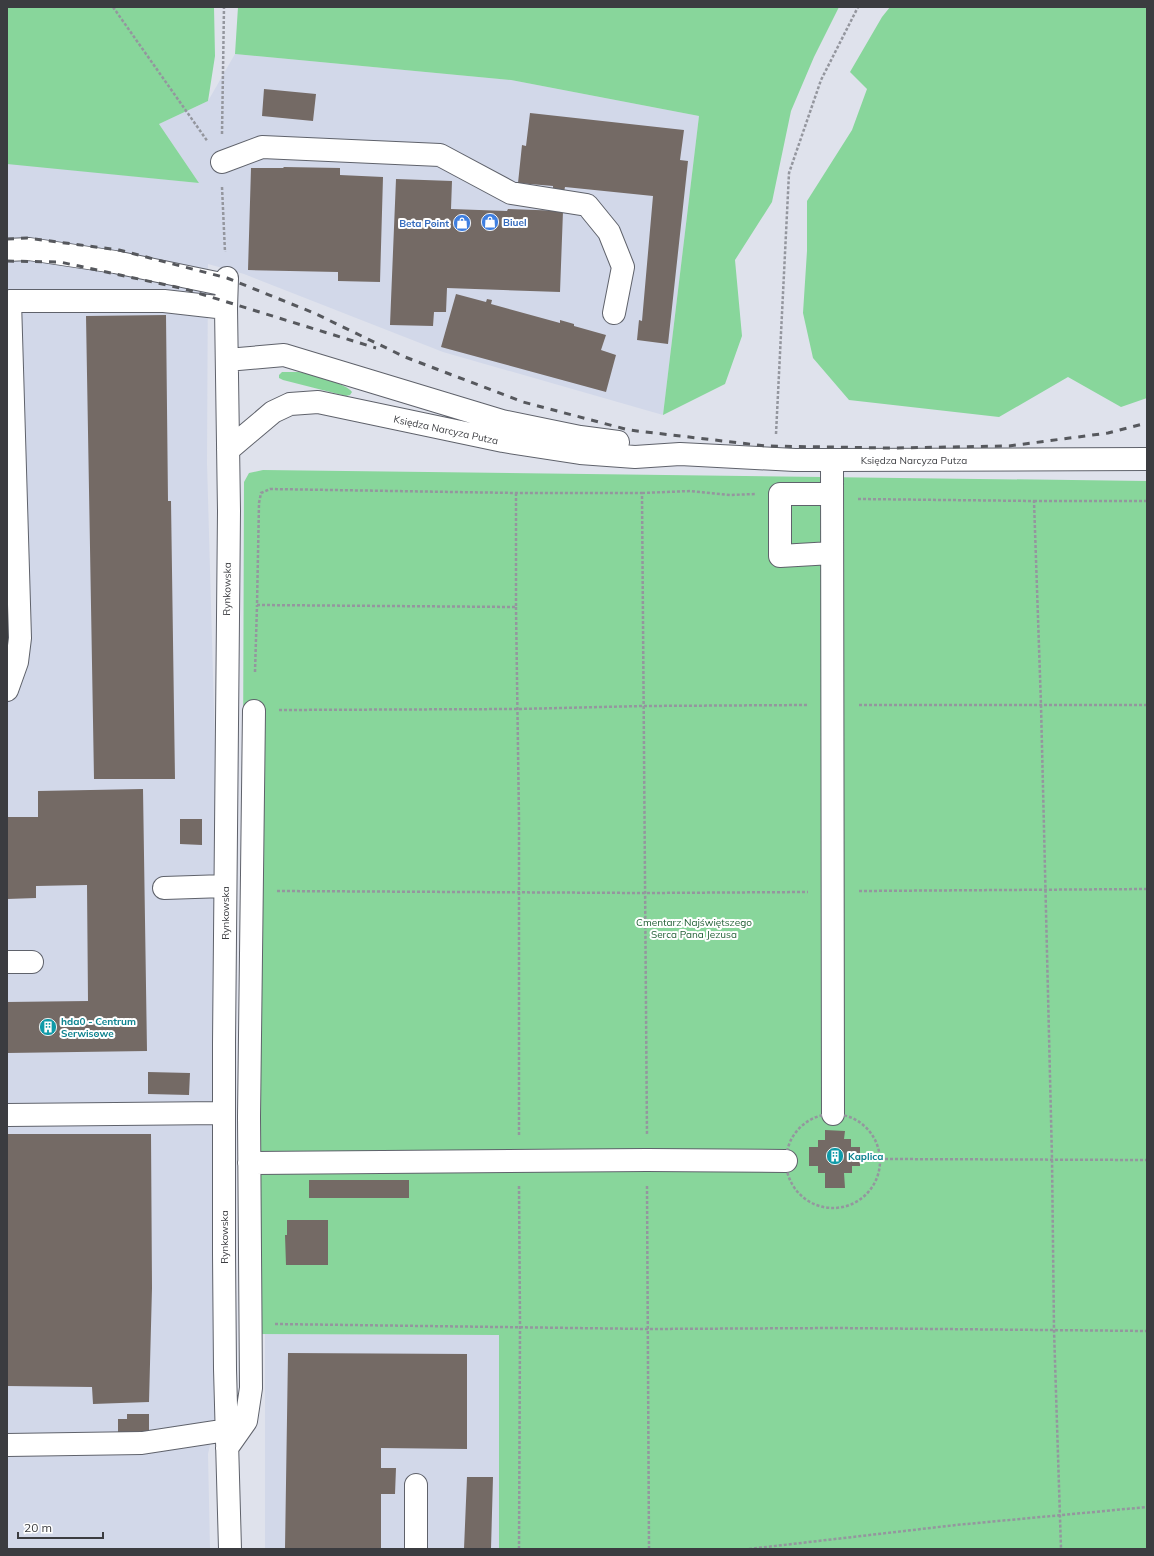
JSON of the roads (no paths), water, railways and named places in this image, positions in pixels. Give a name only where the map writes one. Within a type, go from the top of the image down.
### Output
[{"type":"street","points":[[222,162],[262,147],[440,155],[511,192],[587,205],[609,232],[623,267],[614,313]]},
{"type":"street","name":"Rynkowska","points":[[7,250],[29,249],[226,281],[229,511],[225,886],[224,1361],[230,1549]]},
{"type":"street","points":[[7,690],[17,662],[20,638],[8,301],[164,301],[226,308]]},
{"type":"street","name":"Księdza Narcyza Putza","points":[[227,360],[284,355],[502,420],[580,437],[636,444],[680,454]]},
{"type":"street","name":"Księdza Narcyza Putza","points":[[228,450],[273,412],[290,404],[318,402],[503,441],[560,450],[635,457],[680,454],[832,460],[1147,459]]},
{"type":"street","points":[[832,460],[833,1114]]},
{"type":"street","points":[[831,496],[780,494],[780,556],[832,553]]},
{"type":"street","points":[[7,1445],[142,1443],[227,1439],[246,1421],[251,1388],[249,1163],[254,711]]},
{"type":"street","points":[[164,888],[225,886]]},
{"type":"street","points":[[7,962],[32,962]]},
{"type":"street","points":[[7,1115],[224,1113]]},
{"type":"street","points":[[249,1163],[647,1160],[786,1161]]},
{"type":"street","points":[[416,1485],[416,1549]]},
{"type":"railway","points":[[7,239],[27,238],[119,250],[227,278],[314,313],[405,357],[523,402],[629,430],[766,446],[890,448],[1009,446],[1108,433],[1147,423]]},
{"type":"railway","points":[[7,261],[60,262],[185,289],[376,348]]},
{"type":"place","name":"Biuel","points":[[490,222]]},
{"type":"place","name":"Beta Point","points":[[462,223]]},
{"type":"place","name":"hda0 - Centrum Serwisowe","points":[[48,1027]]},
{"type":"place","name":"Kaplica","points":[[835,1156]]},
{"type":"park label","name":"Cmentarz Najświętszego Serca Pana Jezusa","points":[[694,928]]}]
